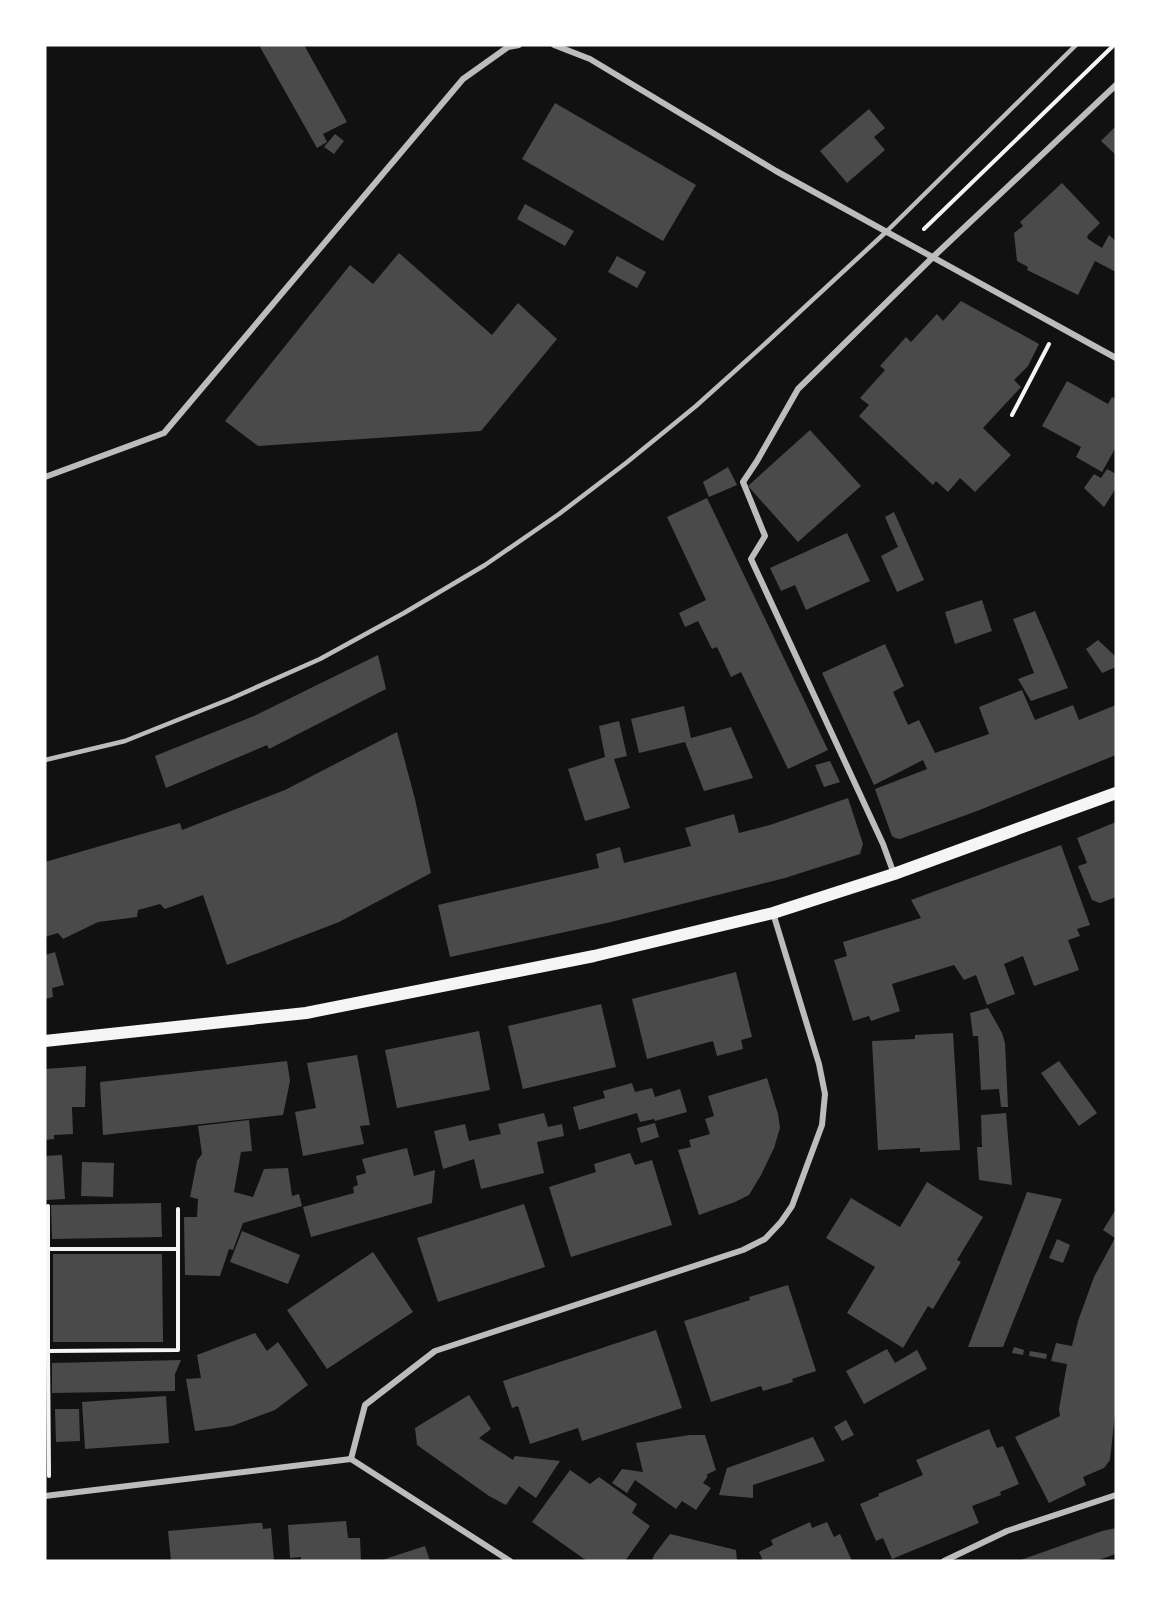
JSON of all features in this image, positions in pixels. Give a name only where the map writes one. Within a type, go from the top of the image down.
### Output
[{"type":"main road","points":[[45,1041],[306,1013],[594,956],[773,913],[894,874],[1116,793]]},
{"type":"street","points":[[45,477],[164,433],[463,79],[507,46],[519,45]]},
{"type":"street","points":[[554,45],[590,59],[776,171],[1116,358]]},
{"type":"street","points":[[894,874],[883,844],[752,560],[765,536],[743,482],[798,389],[932,258],[1116,85]]},
{"type":"street","points":[[351,1459],[365,1405],[435,1351],[743,1250],[765,1239],[781,1222],[796,1197],[822,1125],[825,1094],[819,1064],[773,913]]},
{"type":"street","points":[[47,1495],[351,1459],[510,1561]]},
{"type":"street","points":[[944,1561],[1007,1531],[1116,1495]]},
{"type":"lane","points":[[45,760],[125,741],[230,699],[320,659],[404,613],[484,565],[559,514],[696,406],[767,342],[886,232],[1076,45]]},
{"type":"path","points":[[908,244],[1114,45]]},
{"type":"path","points":[[1012,415],[1059,327]]},
{"type":"path","points":[[47,1495],[48,1206]]},
{"type":"path","points":[[48,1351],[178,1350],[178,1209]]},
{"type":"path","points":[[48,1249],[178,1249]]},
{"type":"building","points":[[263,45],[304,45],[347,122],[323,134],[327,142],[317,148],[260,47]]},
{"type":"building","points":[[555,103],[696,185],[663,241],[522,159]]},
{"type":"building","points":[[869,109],[885,128],[874,137],[885,150],[847,183],[820,151]]},
{"type":"building","points":[[1116,126],[1116,155],[1101,141]]},
{"type":"building","points":[[335,134],[344,141],[334,154],[324,147]]},
{"type":"building","points":[[1062,183],[1100,223],[1087,236],[1088,239],[1102,248],[1109,235],[1116,241],[1116,272],[1095,261],[1078,295],[1027,270],[1028,267],[1017,261],[1014,233],[1023,226],[1020,222]]},
{"type":"building","points":[[525,204],[574,231],[565,246],[517,219]]},
{"type":"building","points":[[399,253],[492,335],[518,303],[557,339],[481,431],[258,446],[225,421],[350,265],[373,284]]},
{"type":"building","points":[[617,256],[646,272],[637,288],[608,272]]},
{"type":"building","points":[[961,301],[1039,344],[1028,366],[1014,380],[1021,387],[983,428],[1011,455],[975,492],[960,478],[948,492],[936,481],[933,485],[859,416],[869,405],[860,398],[885,370],[880,366],[906,337],[911,342],[937,314],[943,321]]},
{"type":"building","points":[[1067,381],[1108,404],[1112,397],[1116,399],[1116,447],[1102,472],[1076,457],[1081,447],[1042,426]]},
{"type":"building","points":[[810,430],[861,486],[798,542],[748,486]]},
{"type":"building","points":[[728,467],[737,485],[709,497],[703,482]]},
{"type":"building","points":[[1107,469],[1116,474],[1116,488],[1104,507],[1084,488],[1094,474],[1101,478]]},
{"type":"building","points":[[707,498],[828,750],[788,769],[741,672],[731,677],[717,647],[712,649],[698,621],[685,627],[679,613],[706,600],[667,517]]},
{"type":"building","points":[[894,512],[924,580],[897,592],[881,556],[898,547],[885,517]]},
{"type":"building","points":[[847,533],[870,581],[806,610],[795,585],[781,591],[770,568]]},
{"type":"building","points":[[982,600],[992,631],[955,644],[945,612]]},
{"type":"building","points":[[1035,611],[1068,688],[1031,701],[1018,679],[1034,673],[1013,619]]},
{"type":"building","points":[[1098,640],[1116,657],[1116,667],[1102,673],[1086,649]]},
{"type":"building","points":[[885,644],[904,686],[893,692],[908,725],[919,720],[935,753],[989,734],[979,707],[1022,690],[1035,720],[1073,705],[1079,720],[1116,705],[1116,755],[977,811],[900,839],[895,838],[892,836],[875,789],[927,769],[923,760],[874,785],[822,673]]},
{"type":"building","points":[[378,655],[386,689],[269,749],[267,745],[166,788],[155,756],[254,716]]},
{"type":"building","points":[[684,706],[691,738],[731,727],[753,778],[704,791],[685,742],[639,753],[631,719]]},
{"type":"building","points":[[619,721],[627,756],[614,759],[630,808],[585,821],[568,769],[605,757],[599,726]]},
{"type":"building","points":[[397,732],[431,873],[339,922],[227,965],[203,895],[165,909],[160,904],[138,910],[137,917],[98,922],[63,939],[58,933],[45,937],[45,862],[180,823],[182,830],[285,790]]},
{"type":"building","points":[[830,761],[840,782],[824,787],[815,765]]},
{"type":"building","points":[[848,798],[863,844],[860,854],[785,878],[611,922],[450,957],[438,905],[599,868],[596,854],[620,847],[624,863],[691,846],[685,828],[734,814],[739,833],[770,825]]},
{"type":"building","points":[[1116,822],[1116,897],[1100,903],[1092,900],[1078,866],[1087,863],[1077,838]]},
{"type":"building","points":[[1061,845],[1090,925],[1077,929],[1080,936],[1068,940],[1079,970],[1034,986],[1023,956],[1004,964],[1015,994],[987,1005],[976,975],[964,980],[954,965],[892,984],[900,1011],[871,1021],[869,1016],[853,1021],[834,960],[847,956],[843,942],[921,918],[911,900]]},
{"type":"building","points":[[55,952],[64,985],[52,988],[53,997],[45,999],[45,955]]},
{"type":"building","points":[[736,972],[752,1037],[741,1040],[743,1049],[717,1056],[713,1041],[647,1059],[632,999]]},
{"type":"building","points":[[601,1004],[616,1067],[523,1089],[508,1026]]},
{"type":"building","points":[[988,1008],[1005,1043],[1008,1107],[1001,1107],[999,1089],[981,1090],[978,1036],[973,1036],[970,1013]]},
{"type":"building","points":[[479,1031],[490,1090],[397,1108],[385,1050]]},
{"type":"building","points":[[953,1033],[960,1150],[920,1152],[920,1148],[878,1150],[872,1041],[915,1039],[915,1035]]},
{"type":"building","points":[[357,1055],[370,1125],[360,1126],[364,1144],[303,1156],[295,1112],[316,1108],[307,1063]]},
{"type":"building","points":[[287,1061],[290,1081],[283,1115],[103,1135],[100,1082]]},
{"type":"building","points":[[1059,1061],[1097,1113],[1079,1126],[1041,1073]]},
{"type":"building","points":[[86,1066],[85,1107],[72,1107],[73,1134],[54,1135],[54,1139],[45,1140],[45,1069]]},
{"type":"building","points":[[767,1078],[780,1128],[774,1148],[761,1175],[749,1195],[699,1215],[678,1150],[691,1147],[689,1140],[710,1134],[705,1119],[714,1116],[708,1096]]},
{"type":"building","points":[[632,1083],[635,1092],[652,1088],[655,1097],[680,1089],[687,1112],[655,1121],[654,1119],[640,1122],[637,1113],[579,1130],[573,1107],[605,1098],[603,1091]]},
{"type":"building","points":[[544,1113],[548,1127],[562,1124],[564,1136],[537,1142],[544,1173],[481,1189],[474,1159],[443,1169],[434,1131],[465,1124],[469,1141],[501,1134],[498,1124]]},
{"type":"building","points":[[1006,1113],[1012,1185],[979,1180],[977,1147],[982,1147],[981,1115]]},
{"type":"building","points":[[249,1120],[252,1151],[241,1152],[234,1192],[253,1197],[264,1169],[288,1168],[292,1196],[299,1194],[302,1206],[243,1223],[233,1250],[229,1249],[220,1276],[185,1275],[184,1217],[197,1217],[198,1199],[190,1197],[197,1161],[202,1154],[198,1126]]},
{"type":"building","points":[[655,1123],[659,1137],[641,1143],[637,1128]]},
{"type":"building","points":[[407,1148],[414,1176],[435,1170],[432,1203],[311,1237],[303,1207],[354,1193],[353,1187],[358,1185],[356,1176],[366,1173],[362,1159]]},
{"type":"building","points":[[630,1153],[635,1165],[652,1160],[672,1225],[571,1257],[549,1187],[596,1172],[594,1164]]},
{"type":"building","points":[[62,1155],[65,1199],[45,1200],[45,1156]]},
{"type":"building","points":[[82,1162],[114,1163],[113,1197],[81,1196]]},
{"type":"building","points":[[927,1182],[983,1217],[957,1260],[961,1262],[933,1309],[928,1306],[903,1348],[847,1313],[875,1267],[826,1238],[851,1198],[900,1227]]},
{"type":"building","points":[[1027,1192],[1062,1199],[1003,1347],[968,1347]]},
{"type":"building","points":[[161,1203],[162,1237],[52,1239],[51,1205]]},
{"type":"building","points":[[524,1204],[545,1267],[438,1302],[417,1238]]},
{"type":"building","points":[[1116,1209],[1116,1404],[1110,1460],[1104,1468],[1083,1477],[1086,1485],[1049,1503],[1015,1437],[1060,1416],[1059,1409],[1067,1364],[1051,1361],[1056,1343],[1072,1346],[1078,1321],[1094,1277],[1115,1238],[1103,1230]]},
{"type":"building","points":[[242,1231],[300,1255],[288,1284],[230,1262]]},
{"type":"building","points":[[1057,1239],[1070,1245],[1063,1263],[1049,1258]]},
{"type":"building","points":[[373,1252],[413,1312],[327,1369],[287,1310]]},
{"type":"building","points":[[53,1254],[162,1254],[163,1342],[53,1342]]},
{"type":"building","points":[[788,1285],[816,1371],[792,1379],[793,1382],[763,1391],[761,1386],[711,1402],[684,1321]]},
{"type":"building","points":[[656,1330],[682,1408],[582,1441],[578,1428],[530,1444],[518,1406],[512,1408],[503,1381]]},
{"type":"building","points":[[255,1333],[267,1351],[278,1342],[308,1385],[275,1410],[232,1426],[195,1431],[186,1379],[201,1378],[197,1355]]},
{"type":"building","points":[[1014,1347],[1024,1350],[1023,1355],[1012,1353]]},
{"type":"building","points":[[887,1349],[895,1363],[917,1350],[927,1369],[864,1404],[846,1371]]},
{"type":"building","points":[[1030,1351],[1047,1354],[1046,1359],[1029,1356]]},
{"type":"building","points":[[181,1360],[175,1374],[175,1391],[52,1393],[52,1363]]},
{"type":"building","points":[[469,1395],[491,1429],[479,1438],[513,1460],[515,1456],[560,1461],[536,1498],[519,1486],[506,1505],[489,1496],[417,1445],[415,1428]]},
{"type":"building","points":[[166,1396],[169,1443],[85,1449],[82,1402]]},
{"type":"building","points":[[55,1409],[79,1409],[80,1441],[56,1442]]},
{"type":"building","points":[[846,1420],[854,1435],[842,1441],[834,1427]]},
{"type":"building","points":[[989,1429],[997,1448],[1003,1446],[1019,1484],[1000,1492],[1001,1495],[972,1506],[979,1523],[892,1559],[883,1538],[876,1541],[860,1504],[923,1475],[916,1460]]},
{"type":"building","points":[[705,1435],[716,1470],[706,1475],[708,1476],[703,1483],[711,1488],[696,1510],[682,1501],[676,1509],[635,1480],[627,1493],[612,1483],[622,1469],[643,1472],[636,1443]]},
{"type":"building","points":[[813,1437],[825,1461],[753,1485],[753,1498],[719,1495],[727,1468]]},
{"type":"building","points":[[570,1470],[590,1484],[599,1477],[637,1504],[632,1513],[650,1526],[625,1561],[587,1561],[532,1522]]},
{"type":"building","points":[[346,1521],[348,1538],[360,1538],[361,1561],[301,1561],[301,1557],[290,1558],[288,1525]]},
{"type":"building","points":[[810,1522],[812,1528],[827,1522],[834,1537],[840,1534],[852,1561],[763,1561],[759,1552],[773,1545],[771,1540]]},
{"type":"building","points":[[262,1523],[263,1529],[271,1528],[274,1561],[171,1561],[168,1531]]},
{"type":"building","points":[[1116,1528],[1116,1554],[1095,1561],[1018,1561],[1102,1531]]},
{"type":"building","points":[[670,1534],[736,1550],[737,1561],[652,1561]]},
{"type":"building","points":[[425,1546],[430,1561],[379,1561]]}]
